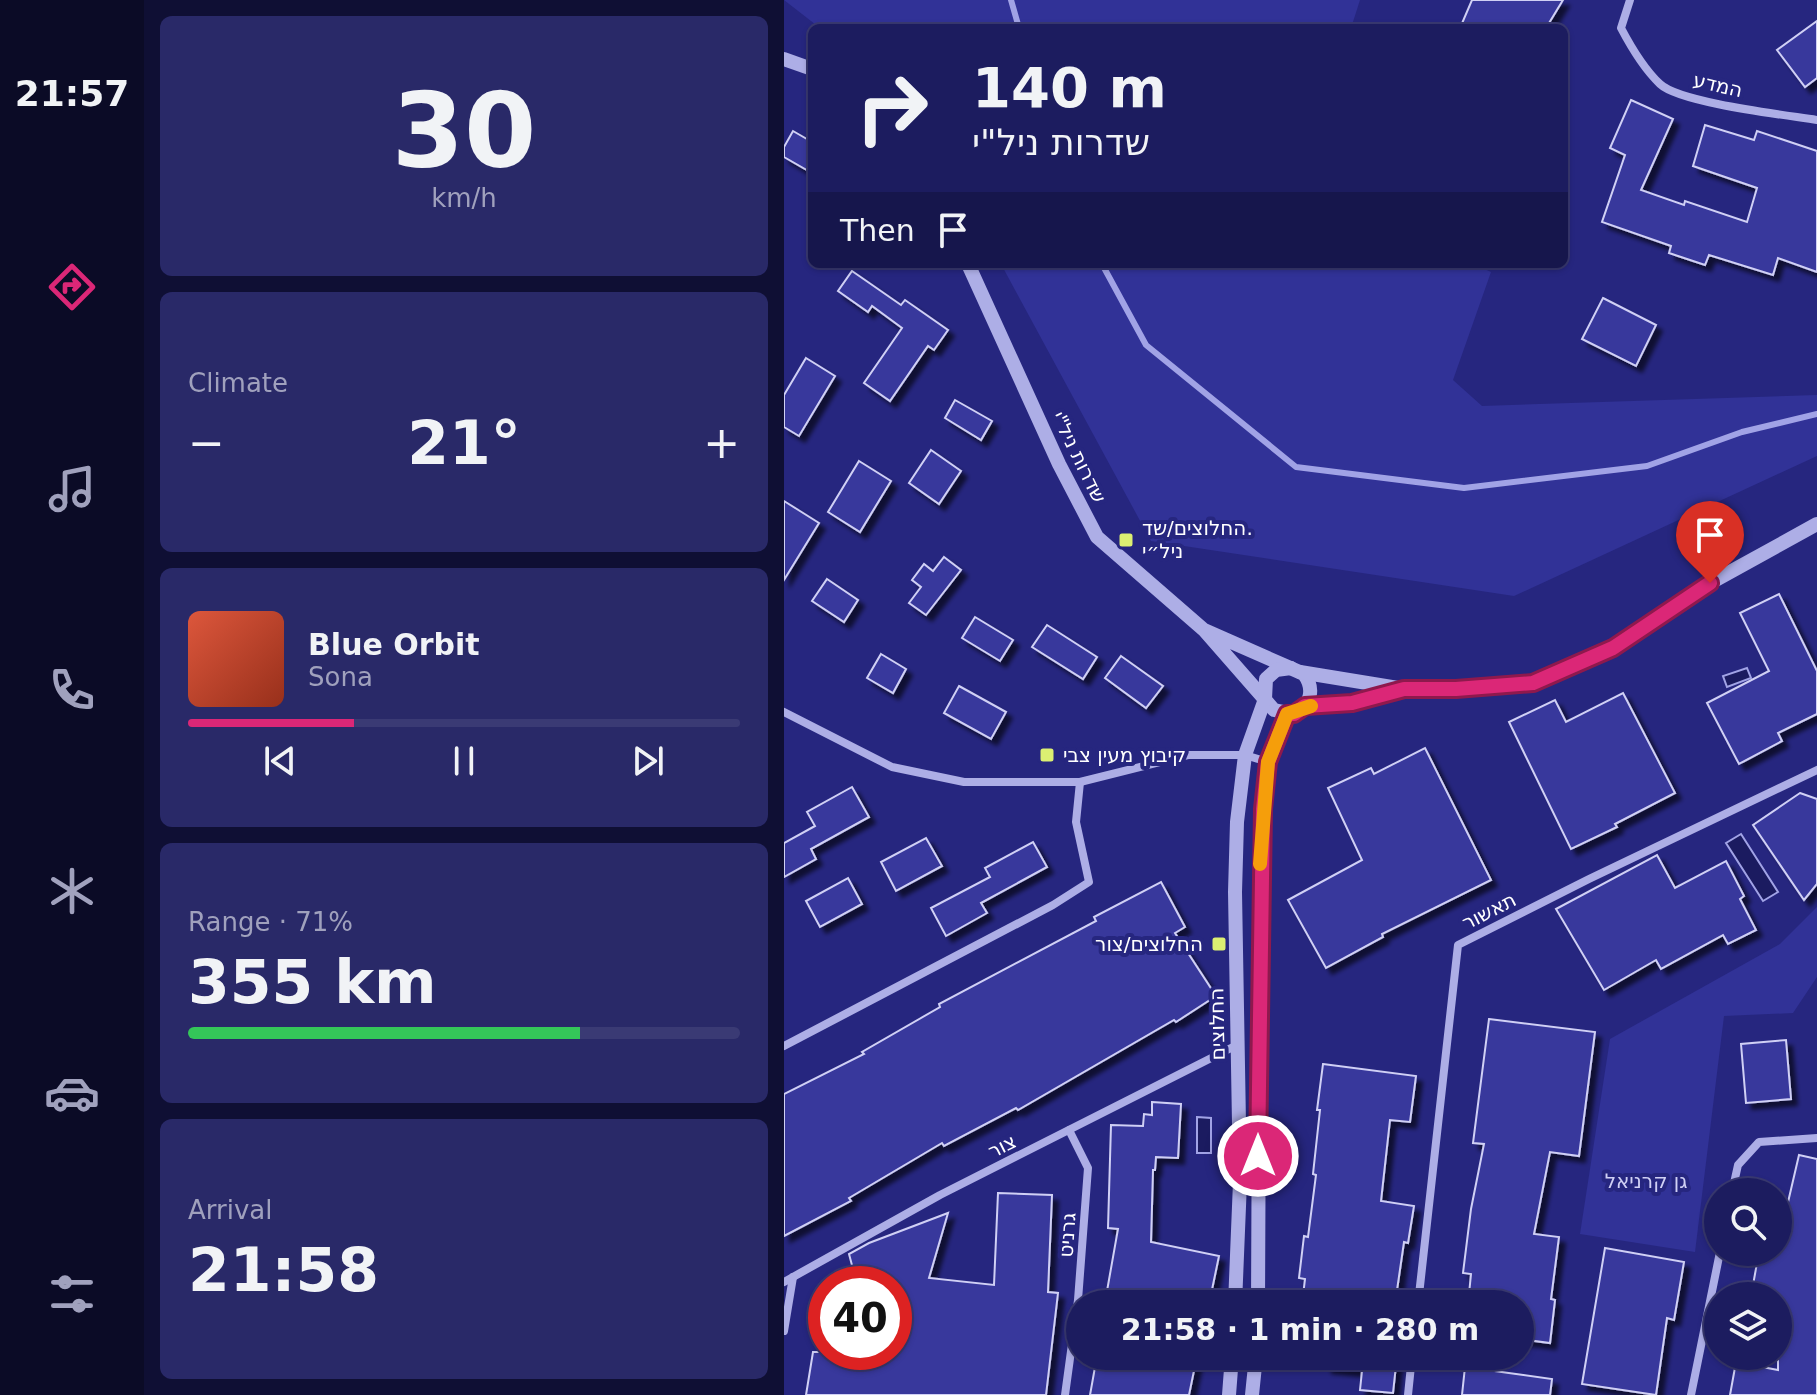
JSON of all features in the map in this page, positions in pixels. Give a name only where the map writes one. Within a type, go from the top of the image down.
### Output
[{"type":"street","name":"המדע","points":[[1630,0],[1621,28],[1662,87],[1710,103],[1817,120]]},
{"type":"street","points":[[784,59],[808,68]]},
{"type":"street","name":"שדרות ניל\"י","points":[[970,268],[1059,464],[1097,537],[1204,630],[1265,699]]},
{"type":"street","name":"שדרות ניל\"י","points":[[1204,630],[1295,670],[1404,689],[1456,689],[1533,683],[1613,648],[1710,583],[1817,524]]},
{"type":"street","points":[[1276,670],[1295,670],[1308,680],[1310,687],[1311,694],[1305,706],[1294,714],[1274,710],[1265,699],[1266,679],[1276,670]]},
{"type":"street","name":"שדרות ניל\"י","points":[[1305,706],[1352,703],[1404,689]]},
{"type":"street","name":"החלוצים","points":[[1236,1290],[1240,1182],[1235,892],[1237,822],[1245,755],[1265,699]]},
{"type":"street","points":[[784,712],[892,767],[964,782],[1080,782],[1188,755],[1245,755],[1268,762]]},
{"type":"street","name":"החלוצים","points":[[1258,1290],[1260,861],[1268,762],[1287,714]]},
{"type":"street","name":"תאשור","points":[[1420,1290],[1458,945],[1817,770]]},
{"type":"street","points":[[784,1046],[1053,905],[1089,882],[1076,822],[1080,782]]},
{"type":"street","name":"צור","points":[[784,1282],[940,1195],[1237,1045]]},
{"type":"street","name":"גרניט","points":[[1065,1395],[1078,1300],[1088,1168],[1069,1130]]},
{"type":"street","points":[[1735,1178],[1738,1165],[1759,1142],[1817,1138]]},
{"type":"street","points":[[1691,1395],[1717,1266]]},
{"type":"street","points":[[784,1331],[793,1277]]},
{"type":"street","points":[[1229,1395],[1231,1370]]},
{"type":"street","points":[[1252,1395],[1255,1370]]},
{"type":"street","points":[[1408,1395],[1411,1370]]},
{"type":"green space","points":[[784,0],[1360,0],[1352,24],[815,24]]},
{"type":"green space","points":[[1003,268],[1482,268],[1491,272],[1453,380],[1482,406],[1817,395],[1817,456],[1514,596],[1151,541]]},
{"type":"green space","name":"גן קרניאל","points":[[1817,907],[1817,977],[1793,1013],[1724,1016],[1695,1252],[1580,1234],[1610,1039],[1780,944]]},
{"type":"shaded area","points":[[1747,668],[1751,678],[1727,687],[1723,676]]},
{"type":"shaded area","points":[[1741,834],[1778,892],[1763,901],[1726,843]]},
{"type":"shaded area","points":[[1197,1117],[1211,1118],[1211,1153],[1197,1153]]},
{"type":"building","points":[[1472,0],[1563,0],[1548,24],[1462,24]]},
{"type":"building","points":[[1817,21],[1817,78],[1805,87],[1777,50]]},
{"type":"building","points":[[1631,100],[1673,119],[1641,190],[1684,205],[1685,201],[1747,222],[1757,188],[1693,166],[1705,125],[1754,140],[1757,131],[1817,151],[1817,272],[1778,258],[1773,275],[1709,255],[1705,265],[1669,253],[1671,246],[1602,222],[1625,155],[1610,148]]},
{"type":"building","points":[[793,131],[808,140],[808,171],[784,157],[784,147]]},
{"type":"building","points":[[852,271],[901,305],[905,300],[948,330],[934,350],[928,346],[890,401],[864,383],[902,328],[872,306],[868,312],[838,291]]},
{"type":"building","points":[[1603,298],[1656,325],[1636,366],[1582,339]]},
{"type":"building","points":[[806,358],[835,376],[799,436],[784,427],[784,395]]},
{"type":"building","points":[[955,400],[992,421],[981,440],[945,418]]},
{"type":"building","points":[[931,450],[961,471],[939,504],[909,483]]},
{"type":"building","points":[[859,461],[891,481],[860,532],[828,512]]},
{"type":"building","points":[[784,501],[819,523],[784,580]]},
{"type":"building","points":[[944,557],[961,570],[926,615],[909,603],[921,587],[912,580],[924,564],[933,571]]},
{"type":"building","points":[[827,579],[858,600],[844,622],[812,601]]},
{"type":"building","points":[[1779,594],[1817,671],[1817,714],[1778,733],[1782,741],[1739,764],[1707,703],[1769,671],[1740,613]]},
{"type":"building","points":[[975,617],[1013,640],[1000,661],[962,638]]},
{"type":"building","points":[[1047,625],[1097,657],[1083,679],[1032,647]]},
{"type":"building","points":[[881,654],[906,669],[893,693],[867,678]]},
{"type":"building","points":[[1121,656],[1163,686],[1146,708],[1105,678]]},
{"type":"building","points":[[959,686],[1006,712],[991,739],[944,713]]},
{"type":"building","points":[[1623,693],[1675,793],[1615,824],[1617,827],[1571,849],[1509,722],[1555,700],[1566,722]]},
{"type":"building","points":[[1425,748],[1491,880],[1382,934],[1383,937],[1326,968],[1288,900],[1362,860],[1328,788],[1371,768],[1374,774]]},
{"type":"building","points":[[852,787],[869,817],[811,849],[816,859],[784,877],[784,843],[815,826],[807,812]]},
{"type":"building","points":[[1800,793],[1817,799],[1817,884],[1804,900],[1753,825]]},
{"type":"building","points":[[926,838],[942,866],[896,891],[881,862]]},
{"type":"building","points":[[1033,842],[1047,867],[981,903],[987,913],[946,936],[931,908],[990,877],[985,868]]},
{"type":"building","points":[[1657,855],[1675,888],[1726,861],[1744,896],[1740,899],[1756,930],[1728,944],[1723,935],[1661,969],[1656,960],[1604,990],[1556,909]]},
{"type":"building","points":[[848,878],[862,904],[820,927],[806,901]]},
{"type":"building","points":[[1161,882],[1185,927],[1175,933],[1216,996],[1176,1022],[1174,1020],[1018,1110],[1016,1108],[944,1146],[942,1143],[849,1198],[851,1201],[784,1236],[784,1094],[864,1054],[862,1052],[940,1007],[939,1004],[1096,921],[1094,917]]},
{"type":"building","points":[[1489,1019],[1595,1032],[1579,1156],[1550,1152],[1534,1234],[1559,1237],[1551,1299],[1555,1300],[1550,1343],[1534,1341],[1534,1290],[1469,1290],[1471,1274],[1463,1273],[1484,1144],[1473,1143]]},
{"type":"building","points":[[1786,1040],[1791,1099],[1746,1103],[1741,1044]]},
{"type":"building","points":[[1323,1064],[1416,1076],[1410,1122],[1390,1120],[1381,1201],[1414,1206],[1408,1243],[1404,1242],[1397,1290],[1304,1290],[1305,1279],[1299,1278],[1316,1175],[1313,1174],[1320,1110],[1317,1110]]},
{"type":"building","points":[[1152,1102],[1181,1104],[1178,1158],[1156,1157],[1153,1170],[1151,1242],[1219,1256],[1212,1290],[1107,1290],[1118,1229],[1108,1228],[1111,1125],[1143,1126],[1144,1114],[1152,1115]]},
{"type":"building","points":[[1799,1155],[1817,1159],[1817,1395],[1730,1395],[1735,1370],[1792,1370],[1792,1282],[1754,1282],[1756,1266],[1792,1266],[1792,1185]]},
{"type":"building","points":[[998,1193],[1052,1195],[1048,1292],[1058,1293],[1046,1395],[806,1395],[810,1370],[912,1370],[912,1266],[852,1266],[849,1254],[869,1243],[948,1213],[929,1278],[994,1285]]},
{"type":"building","points":[[1605,1248],[1684,1262],[1674,1320],[1667,1318],[1656,1395],[1582,1384]]},
{"type":"building","points":[[1094,1370],[1194,1370],[1189,1395],[1090,1395]]},
{"type":"building","points":[[1353,1370],[1395,1370],[1393,1393],[1360,1390],[1362,1371]]},
{"type":"building","points":[[1465,1370],[1552,1379],[1550,1395],[1462,1395]]},
{"type":"waterway","points":[[1011,0],[1018,24]]},
{"type":"waterway","points":[[1104,268],[1146,345],[1296,467],[1464,488],[1647,466],[1742,432],[1817,414]]},
{"type":"slow traffic","points":[[1260,864],[1268,762],[1287,714],[1311,706]]},
{"type":"place","name":"החלוצים/שד. ניל״י","points":[[1126,540]]},
{"type":"place","name":"קיבוץ מעין צבי","points":[[1047,755]]},
{"type":"place","name":"החלוצים/צור","points":[[1219,944]]},
{"type":"route","points":[[1258,1156],[1263,809],[1268,762],[1287,714],[1294,714],[1305,706],[1352,703],[1404,689],[1456,689],[1533,683],[1613,648],[1710,583]]}]
